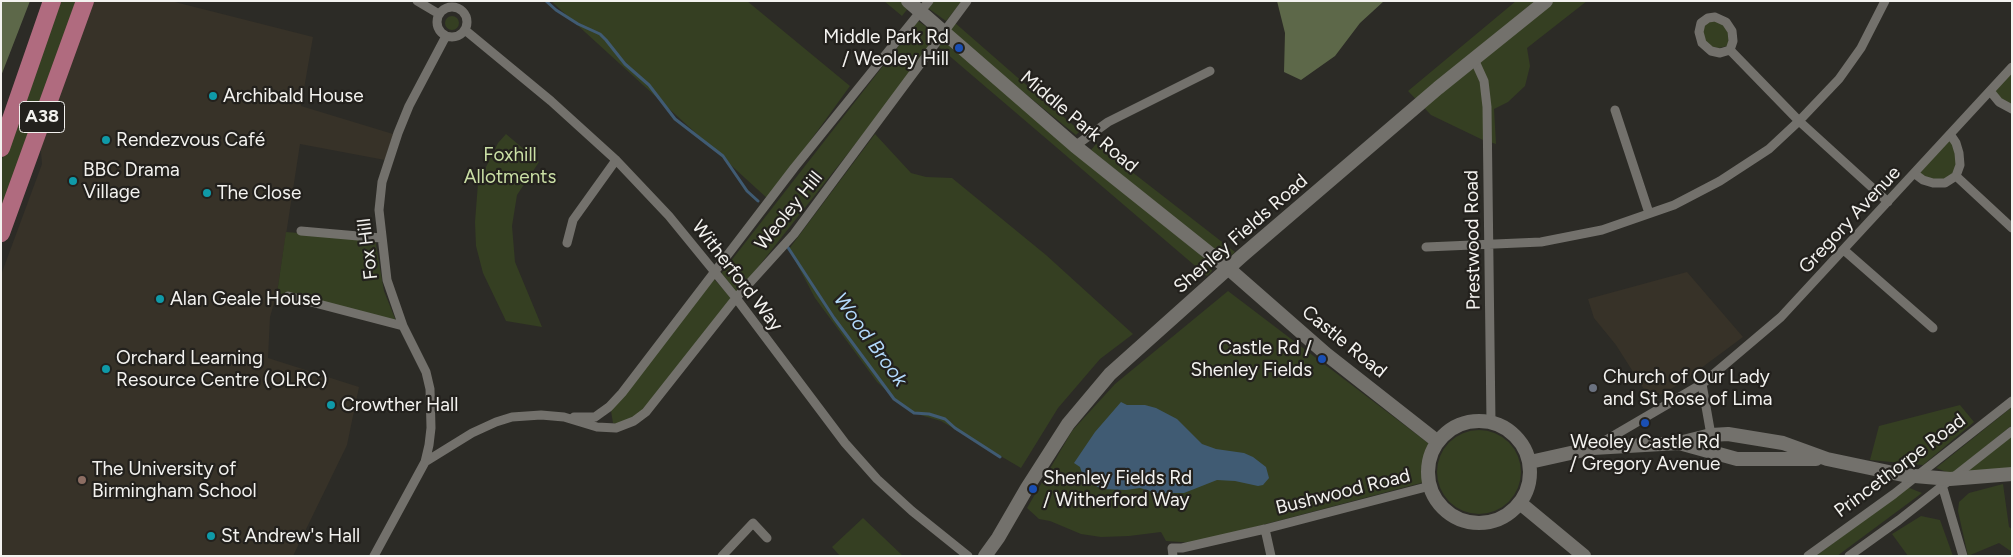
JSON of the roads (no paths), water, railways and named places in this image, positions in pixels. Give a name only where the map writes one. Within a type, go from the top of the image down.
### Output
[{"type":"highway","name":"A38","points":[[1,148],[52,1]]},
{"type":"highway","name":"A38","points":[[1,234],[85,1]]},
{"type":"street","points":[[417,1],[439,14]]},
{"type":"street","name":"Middle Park Road","points":[[908,1],[925,7],[945,32],[1075,146],[1229,268]]},
{"type":"street","name":"Weoley Hill","points":[[374,556],[425,462],[472,433],[496,422],[530,415],[554,415],[596,427],[616,428],[634,421],[646,412],[736,298],[794,234],[967,1]]},
{"type":"street","name":"Shenley Fields Road","points":[[988,554],[996,536],[1000,533],[1068,424],[1110,374],[1229,268],[1474,59],[1546,1]]},
{"type":"street","points":[[1426,247],[1541,242],[1602,230],[1674,204],[1720,181],[1769,149],[1839,79],[1861,48],[1886,1]]},
{"type":"street","points":[[460,4],[467,19],[465,30],[459,36],[450,38],[441,33],[436,21],[439,14],[446,8],[460,4]]},
{"type":"street","name":"Weoley Hill","points":[[564,417],[594,416],[608,407],[636,376],[794,168],[909,24],[925,7]]},
{"type":"street","points":[[1715,17],[1726,22],[1732,31],[1733,41],[1730,50],[1720,53],[1711,51],[1702,43],[1699,32],[1701,23],[1708,18],[1715,17]]},
{"type":"street","name":"Witherford Way","points":[[465,30],[551,101],[616,160],[670,216],[736,298],[845,443],[877,479],[912,511],[968,556]]},
{"type":"street","name":"Fox Hill","points":[[425,462],[431,428],[430,389],[426,372],[403,326],[387,280],[379,210],[382,182],[390,155],[409,106],[446,36]]},
{"type":"street","points":[[1730,50],[1799,121],[1888,202]]},
{"type":"street","name":"Prestwood Road","points":[[1474,59],[1484,81],[1487,107],[1491,422]]},
{"type":"street","name":"Gregory Avenue","points":[[1593,448],[1702,384],[1781,317],[2012,68]]},
{"type":"street","points":[[1075,146],[1108,122],[1210,71]]},
{"type":"street","points":[[1990,91],[1999,102],[2012,109]]},
{"type":"street","points":[[1615,110],[1649,213]]},
{"type":"street","points":[[1915,174],[1933,184],[1944,183],[1956,176],[1960,165],[1959,154],[1950,134]]},
{"type":"street","points":[[566,242],[573,220],[616,160]]},
{"type":"street","points":[[1956,176],[2012,228]]},
{"type":"street","points":[[301,231],[381,238]]},
{"type":"street","points":[[1844,251],[1933,328]]},
{"type":"street","name":"Castle Road","points":[[1229,268],[1326,354],[1438,442]]},
{"type":"street","points":[[288,296],[403,326]]},
{"type":"street","points":[[1702,384],[1711,435]]},
{"type":"street","name":"Princethorpe Road","points":[[1808,556],[1916,477],[2012,401]]},
{"type":"street","points":[[1480,420],[1491,422],[1512,432],[1520,440],[1530,462],[1530,482],[1520,503],[1504,516],[1495,521],[1485,523],[1465,521],[1451,514],[1440,504],[1430,486],[1428,474],[1429,461],[1438,442],[1458,425],[1480,420]]},
{"type":"street","points":[[1849,556],[1899,520],[2012,431]]},
{"type":"street","points":[[1530,462],[1593,448],[1679,443],[1711,435],[1728,434],[1783,443],[1827,458],[1946,482],[2012,474]]},
{"type":"street","points":[[1679,443],[1737,459],[1827,458]]},
{"type":"street","points":[[1946,482],[1963,556]]},
{"type":"street","name":"Bushwood Road","points":[[1173,556],[1172,548],[1182,548],[1264,529],[1430,486]]},
{"type":"street","points":[[1520,503],[1584,556]]},
{"type":"street","points":[[722,556],[753,523],[768,538]]},
{"type":"street","name":"Bushwood Road","points":[[1264,529],[1271,556]]},
{"type":"water","points":[[1121,402],[1127,405],[1145,405],[1156,408],[1177,419],[1202,444],[1216,449],[1244,453],[1253,457],[1266,467],[1269,478],[1263,485],[1258,486],[1235,481],[1217,480],[1184,493],[1157,493],[1140,488],[1126,490],[1102,489],[1090,483],[1080,467],[1074,463],[1095,432]]},
{"type":"waterway","name":"Wood Brook","points":[[546,1],[578,24],[600,34],[625,64],[649,85],[675,119],[723,156],[747,191],[758,201]]},
{"type":"waterway","name":"Wood Brook","points":[[787,246],[834,318],[894,399],[914,413],[929,414],[945,419],[955,428],[1000,457]]},
{"type":"place","name":"Middle Park Rd / Weoley Hill","points":[[959,48]]},
{"type":"place","name":"Archibald House","points":[[213,96]]},
{"type":"place","name":"Rendezvous Café","points":[[106,140]]},
{"type":"place","name":"BBC Drama Village","points":[[73,181]]},
{"type":"place","name":"The Close","points":[[207,193]]},
{"type":"place","name":"Alan Geale House","points":[[160,299]]},
{"type":"place","name":"Castle Rd / Shenley Fields","points":[[1322,359]]},
{"type":"place","name":"Orchard Learning Resource Centre (OLRC)","points":[[106,369]]},
{"type":"place","name":"Church of Our Lady and St Rose of Lima","points":[[1593,388]]},
{"type":"place","name":"Crowther Hall","points":[[331,405]]},
{"type":"place","name":"Weoley Castle Rd / Gregory Avenue","points":[[1645,423]]},
{"type":"place","name":"The University of Birmingham School","points":[[82,480]]},
{"type":"place","name":"Shenley Fields Rd / Witherford Way","points":[[1033,489]]},
{"type":"place","name":"St Andrew's Hall","points":[[211,536]]},
{"type":"park label","name":"Foxhill Allotments","points":[[510,166]]}]
